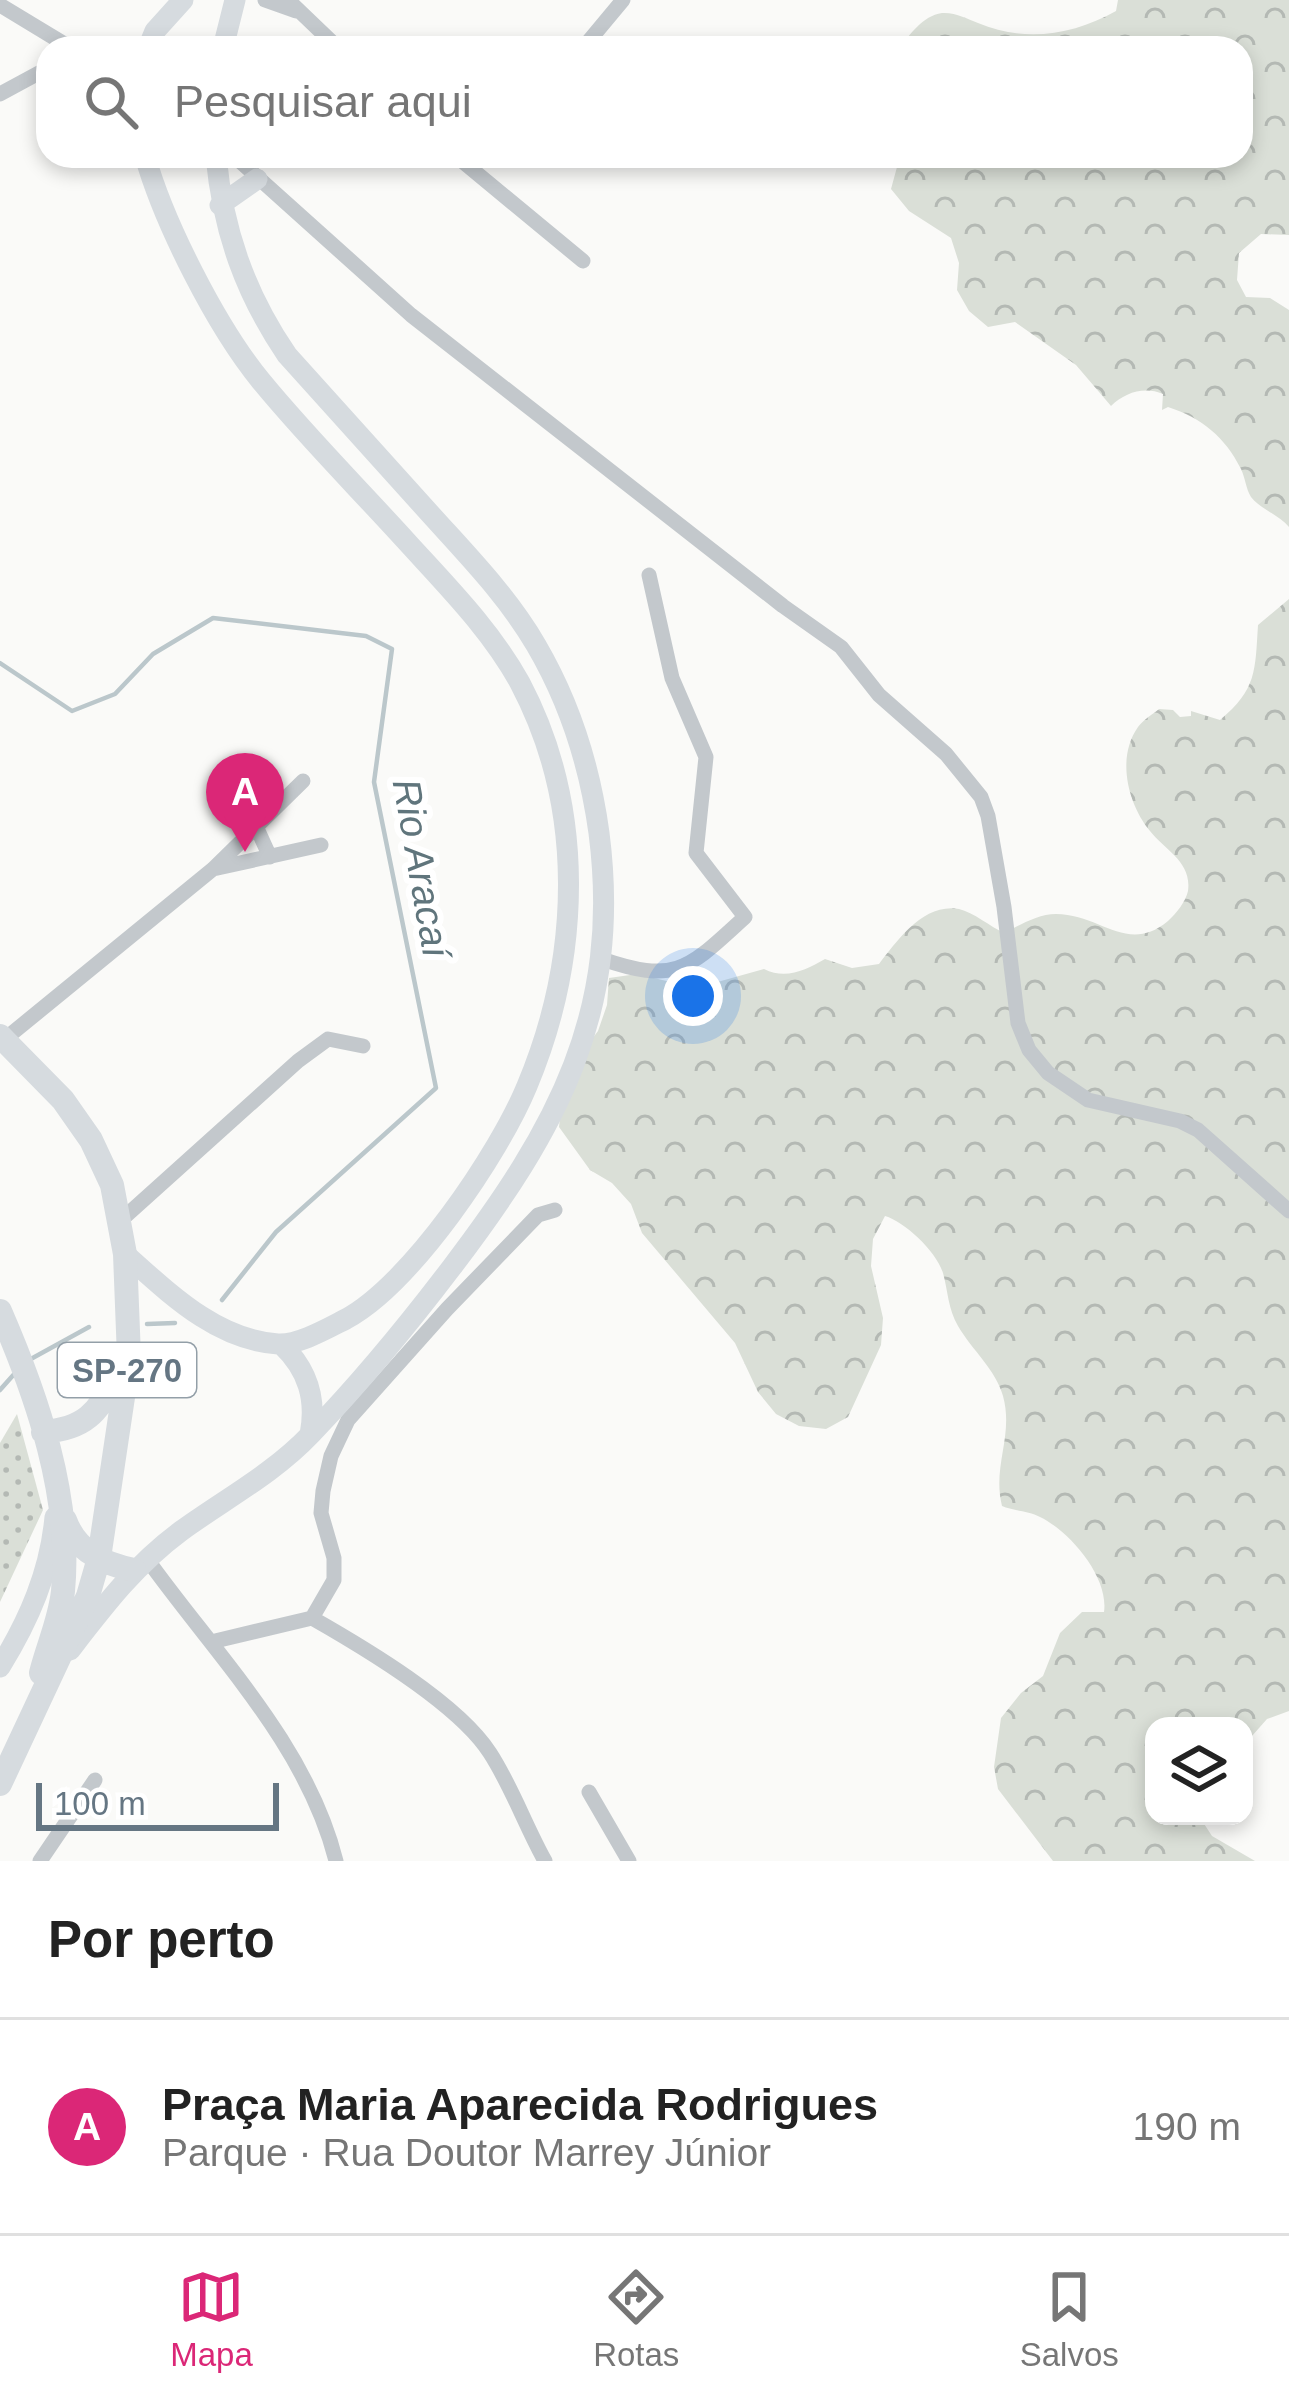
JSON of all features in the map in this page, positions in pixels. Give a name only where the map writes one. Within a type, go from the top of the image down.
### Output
[{"type":"main road","points":[[153,36],[184,0]]},
{"type":"main road","points":[[226,36],[235,0]]},
{"type":"main road","points":[[125,1254],[191,1313],[242,1335],[282,1345],[358,1312],[409,1263],[494,1151],[517,1111],[551,1021],[570,919],[568,851],[558,787],[542,729],[519,681],[470,612],[258,378],[213,308],[148,168]]},
{"type":"main road","points":[[58,1665],[140,1565],[179,1532],[277,1466],[408,1324],[497,1208],[541,1141],[584,1042],[602,958],[606,903],[591,779],[554,679],[501,592],[287,355],[249,291],[220,205],[217,168]]},
{"type":"main road","points":[[220,205],[257,179]]},
{"type":"main road","name":"SP-270","points":[[0,1784],[88,1596],[129,1357],[125,1254],[112,1185],[91,1140],[63,1100],[3,1037]]},
{"type":"main road","points":[[0,1311],[43,1432],[69,1532],[82,1550],[98,1558],[140,1565]]},
{"type":"main road","points":[[282,1345],[309,1386],[314,1410],[310,1435]]},
{"type":"main road","points":[[43,1432],[88,1420],[129,1357]]},
{"type":"main road","points":[[0,1666],[29,1620],[53,1543],[59,1500]]},
{"type":"main road","points":[[28,1727],[60,1612],[64,1563],[59,1500]]},
{"type":"street","points":[[265,0],[295,6],[326,36]]},
{"type":"street","points":[[593,36],[623,0]]},
{"type":"street","points":[[0,5],[51,36]]},
{"type":"street","points":[[0,94],[36,74]]},
{"type":"street","points":[[246,168],[411,315],[782,606],[841,647],[879,695],[946,754],[980,797],[988,816],[1004,907],[1018,1023],[1029,1050],[1048,1073],[1088,1100],[1180,1120],[1198,1130],[1289,1210]]},
{"type":"street","points":[[471,168],[583,261]]},
{"type":"street","points":[[602,958],[639,972],[670,973],[703,956],[745,917],[696,853],[706,757],[672,678],[649,575]]},
{"type":"street","points":[[3,1037],[213,869],[303,781]]},
{"type":"street","points":[[255,824],[270,857]]},
{"type":"street","points":[[213,869],[322,845]]},
{"type":"street","points":[[119,1222],[313,1050],[328,1040],[363,1046]]},
{"type":"street","points":[[312,1618],[334,1580],[334,1558],[321,1513],[331,1456],[348,1420],[538,1215],[555,1210]]},
{"type":"street","points":[[140,1565],[211,1642],[295,1763],[336,1861]]},
{"type":"street","points":[[211,1642],[312,1618],[359,1645],[416,1686],[487,1748],[545,1861]]},
{"type":"street","points":[[40,1861],[95,1780]]},
{"type":"street","points":[[589,1792],[629,1861]]},
{"type":"green space","points":[[1118,0],[1289,0],[1289,235],[1261,234],[1239,253],[1237,280],[1246,297],[1270,298],[1289,310],[1289,527],[1251,497],[1235,458],[1211,430],[1168,407],[1162,410],[1163,394],[1136,392],[1111,406],[1076,365],[1015,322],[988,327],[969,311],[957,290],[959,263],[951,238],[909,211],[891,189],[897,168],[1253,168],[1253,36],[910,36],[923,22],[942,13],[1013,33],[1048,34],[1116,11]]},
{"type":"green space","points":[[1289,599],[1289,1711],[1267,1719],[1253,1735],[1253,1717],[1145,1717],[1145,1825],[1205,1825],[1212,1836],[1255,1861],[1053,1861],[998,1789],[994,1767],[1001,1718],[1043,1676],[1060,1633],[1082,1612],[1104,1612],[1104,1599],[1086,1557],[1064,1533],[1036,1515],[1002,1506],[1003,1396],[955,1320],[934,1256],[910,1231],[885,1216],[873,1239],[871,1266],[883,1318],[881,1345],[848,1417],[826,1429],[799,1426],[776,1414],[758,1392],[735,1343],[642,1233],[631,1204],[612,1183],[590,1170],[559,1127],[562,1100],[583,1051],[598,1031],[609,978],[637,974],[696,988],[764,969],[796,972],[825,959],[852,968],[879,964],[913,925],[946,909],[964,911],[1004,933],[1049,914],[1072,916],[1126,934],[1153,930],[1168,921],[1185,899],[1188,881],[1182,864],[1150,831],[1136,808],[1126,766],[1131,739],[1140,724],[1159,709],[1173,710],[1180,717],[1191,716],[1191,711],[1220,720],[1241,699],[1252,678],[1258,625]]},
{"type":"green space","points":[[17,1414],[43,1510],[0,1602],[0,1443]]},
{"type":"waterway","name":"Rio Aracaí","points":[[0,663],[72,711],[115,694],[153,654],[213,618],[366,636],[392,649],[374,782],[436,1088],[276,1232],[222,1300]]},
{"type":"waterway","name":"Rio Aracaí","points":[[147,1324],[175,1323]]},
{"type":"waterway","name":"Rio Aracaí","points":[[29,1360],[89,1327]]},
{"type":"waterway","name":"Rio Aracaí","points":[[0,1390],[16,1372]]},
{"type":"place","name":"Praça Maria Aparecida Rodrigues","points":[[245,852]]}]
